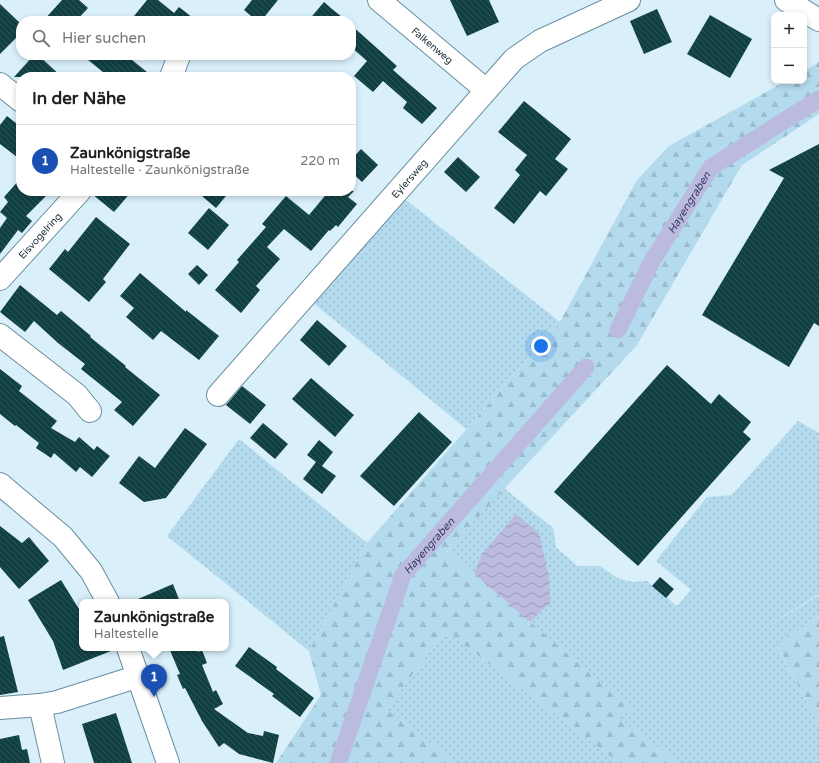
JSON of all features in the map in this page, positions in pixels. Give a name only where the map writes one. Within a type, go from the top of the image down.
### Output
[{"type":"street","name":"Falkenweg","points":[[379,0],[486,90]]},
{"type":"street","name":"Eylersweg","points":[[218,395],[514,59],[540,41],[629,0]]},
{"type":"street","points":[[786,0],[819,20]]},
{"type":"street","points":[[173,72],[177,60]]},
{"type":"street","points":[[0,84],[16,97]]},
{"type":"street","name":"Eisvogelring","points":[[0,279],[75,196]]},
{"type":"street","points":[[0,335],[77,395],[90,411]]},
{"type":"street","points":[[0,484],[63,537],[91,572],[106,599]]},
{"type":"street","points":[[129,651],[168,763]]},
{"type":"street","points":[[0,708],[40,705],[57,702],[139,676]]},
{"type":"street","points":[[40,705],[53,763]]},
{"type":"green space","points":[[819,62],[819,114],[742,165],[637,345],[447,551],[632,709],[619,718],[680,763],[619,763],[446,631],[386,709],[457,763],[276,763],[321,695],[309,651],[367,543],[560,322],[637,180],[669,146],[781,84],[807,84],[807,69]]},
{"type":"green space","points":[[401,196],[560,322],[466,429],[310,300]]},
{"type":"green space","points":[[798,421],[819,433],[819,594],[750,637],[819,595],[819,616],[776,645],[819,725],[819,763],[680,763],[618,718],[632,709],[530,622],[550,602],[481,555],[474,574],[447,551],[504,488],[553,528],[556,547],[577,566],[600,566],[617,578],[633,582],[647,581],[677,606],[691,590],[656,561],[707,497],[732,495]]},
{"type":"green space","points":[[239,439],[367,543],[309,651],[167,536]]},
{"type":"green space","points":[[819,616],[819,725],[776,644]]},
{"type":"green space","points":[[446,631],[619,763],[457,763],[386,709]]},
{"type":"water","points":[[516,514],[539,533],[549,577],[550,603],[530,622],[474,574],[481,555]]},
{"type":"building","points":[[62,0],[79,0],[88,8],[81,16],[48,16]]},
{"type":"building","points":[[147,0],[158,0],[174,13],[179,7],[191,16],[134,16]]},
{"type":"building","points":[[252,0],[278,0],[265,16],[251,16],[244,10]]},
{"type":"building","points":[[450,0],[489,0],[499,22],[467,36]]},
{"type":"building","points":[[324,2],[341,16],[312,16]]},
{"type":"building","points":[[0,4],[16,19],[16,38],[0,54]]},
{"type":"building","points":[[657,9],[672,42],[644,54],[630,21]]},
{"type":"building","points":[[710,15],[752,39],[730,78],[687,54]]},
{"type":"building","points":[[356,29],[397,66],[393,70],[437,108],[422,124],[403,108],[407,102],[383,81],[373,92],[356,78],[356,74],[367,61],[356,51]]},
{"type":"building","points":[[29,60],[43,60],[57,72],[19,72]]},
{"type":"building","points":[[88,60],[132,60],[147,72],[103,72]]},
{"type":"building","points":[[524,101],[571,139],[555,159],[568,169],[546,196],[540,191],[514,224],[494,208],[520,175],[515,170],[527,155],[498,132]]},
{"type":"building","points":[[7,116],[16,123],[16,156],[0,144],[0,125]]},
{"type":"building","points":[[819,144],[819,326],[814,323],[789,367],[702,315],[784,178],[769,170]]},
{"type":"building","points":[[361,149],[378,165],[362,182],[356,177],[356,154]]},
{"type":"building","points":[[458,157],[480,177],[466,192],[444,172]]},
{"type":"building","points":[[16,184],[16,196],[46,196],[26,216],[32,221],[22,233],[18,230],[0,254],[0,228],[7,218],[0,212],[8,202],[4,197]]},
{"type":"building","points":[[94,196],[128,196],[114,212]]},
{"type":"building","points":[[202,196],[226,196],[216,208]]},
{"type":"building","points":[[286,196],[309,215],[325,196],[349,196],[348,197],[357,204],[338,227],[336,225],[330,231],[329,230],[311,251],[284,229],[267,247],[280,259],[256,286],[260,290],[241,313],[215,290],[239,262],[237,260],[266,227],[262,224]]},
{"type":"building","points":[[209,208],[229,225],[208,250],[188,233]]},
{"type":"building","points":[[96,217],[130,244],[103,279],[106,282],[89,302],[49,269],[65,249],[68,252]]},
{"type":"building","points":[[197,265],[208,275],[199,285],[188,274]]},
{"type":"building","points":[[140,273],[186,312],[186,310],[219,336],[199,360],[161,331],[153,340],[126,317],[134,308],[120,296]]},
{"type":"building","points":[[20,285],[57,315],[61,311],[126,366],[125,367],[160,395],[133,426],[114,410],[122,402],[81,369],[85,364],[58,343],[34,321],[25,332],[0,312]]},
{"type":"building","points":[[317,320],[347,346],[329,366],[300,340]]},
{"type":"building","points":[[667,365],[711,404],[719,394],[751,422],[743,432],[751,439],[638,566],[554,492]]},
{"type":"building","points":[[0,369],[22,386],[19,391],[57,421],[51,428],[75,442],[79,437],[94,450],[97,446],[110,456],[92,477],[80,467],[76,472],[54,453],[51,458],[36,448],[39,443],[0,414]]},
{"type":"building","points":[[311,378],[354,415],[335,437],[292,399]]},
{"type":"building","points":[[242,386],[266,405],[250,424],[226,405]]},
{"type":"building","points":[[419,412],[452,442],[394,506],[360,476]]},
{"type":"building","points":[[263,423],[288,444],[275,459],[250,438]]},
{"type":"building","points":[[185,428],[207,444],[166,498],[144,502],[119,483],[139,456],[155,468]]},
{"type":"building","points":[[319,440],[333,452],[322,466],[336,476],[322,494],[303,479],[316,462],[307,455]]},
{"type":"building","points":[[0,526],[22,543],[29,537],[49,561],[19,589],[0,567]]},
{"type":"building","points":[[660,577],[674,589],[666,598],[652,586]]},
{"type":"building","points":[[61,580],[79,609],[79,651],[111,651],[63,670],[53,641],[28,600]]},
{"type":"building","points":[[173,584],[179,599],[138,599]]},
{"type":"building","points":[[4,636],[18,692],[0,695],[0,637]]},
{"type":"building","points":[[249,647],[277,667],[276,669],[314,698],[300,717],[272,696],[274,694],[235,666]]},
{"type":"building","points":[[170,651],[202,651],[207,663],[202,665],[213,692],[216,690],[223,704],[214,709],[248,733],[263,736],[264,731],[279,735],[273,763],[239,754],[224,743],[219,747],[202,721],[185,688],[183,689],[177,675],[180,674]]},
{"type":"building","points":[[116,713],[132,763],[94,763],[82,724]]},
{"type":"building","points":[[19,735],[22,750],[27,749],[30,763],[0,763],[0,739]]},
{"type":"waterway","name":"Hayengraben","points":[[618,330],[652,261],[711,167],[819,99]]},
{"type":"waterway","name":"Hayengraben","points":[[338,763],[403,575],[586,367]]},
{"type":"place","name":"Zaunkönigstraße","points":[[154,697]]}]
